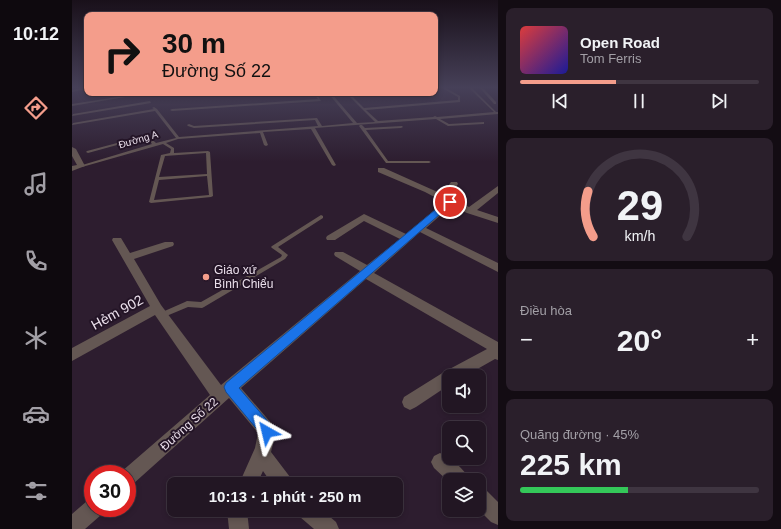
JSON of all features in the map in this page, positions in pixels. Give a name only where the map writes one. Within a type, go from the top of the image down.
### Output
[{"type":"street","points":[[72,149],[81,166]]},
{"type":"street","name":"Đường A","points":[[72,169],[81,166]]},
{"type":"street","points":[[381,170],[470,211],[498,220]]},
{"type":"street","name":"Đường Số 22","points":[[136,470],[225,392],[419,228],[446,200],[454,184]]},
{"type":"street","points":[[470,211],[498,190]]},
{"type":"street","points":[[331,238],[364,216],[406,238]]},
{"type":"street","points":[[419,228],[498,268]]},
{"type":"street","points":[[117,240],[159,312],[225,392],[266,430],[266,440],[251,477]]},
{"type":"street","points":[[128,258],[169,244]]},
{"type":"street","points":[[339,254],[493,346],[497,353],[466,369]]},
{"type":"street","name":"Hẻm 902","points":[[72,355],[159,312]]},
{"type":"street","points":[[410,402],[442,382]]},
{"type":"street","points":[[260,454],[278,477]]},
{"type":"street","points":[[440,462],[452,473]]},
{"type":"street","points":[[486,504],[498,515]]},
{"type":"street","points":[[72,527],[84,517]]},
{"type":"street","points":[[237,517],[240,529]]},
{"type":"street","points":[[315,517],[329,529]]},
{"type":"lane","points":[[73,115],[87,113]]},
{"type":"lane","points":[[74,124],[140,113]]},
{"type":"lane","points":[[158,113],[178,138]]},
{"type":"lane","points":[[347,113],[364,129],[387,162],[429,162]]},
{"type":"lane","points":[[368,113],[377,122]]},
{"type":"lane","name":"Đường A","points":[[81,166],[178,138],[488,113]]},
{"type":"lane","points":[[436,117],[448,125],[483,123]]},
{"type":"lane","points":[[189,125],[194,127],[316,119],[320,126]]},
{"type":"lane","points":[[312,127],[334,165]]},
{"type":"lane","points":[[364,129],[401,127]]},
{"type":"lane","points":[[261,131],[266,145]]},
{"type":"lane","points":[[88,152],[147,136],[155,145]]},
{"type":"lane","points":[[163,142],[173,149],[172,154]]},
{"type":"lane","points":[[208,152],[211,196],[151,202],[162,155],[172,154],[208,152]]},
{"type":"lane","points":[[157,180],[210,175]]},
{"type":"lane","points":[[159,312],[187,304],[202,305],[283,258],[285,255],[274,247],[321,217]]},
{"type":"place","name":"Giáo xứ Bình Chiểu","points":[[206,277]]},
{"type":"route","points":[[267,432],[230,387],[450,202]]}]
